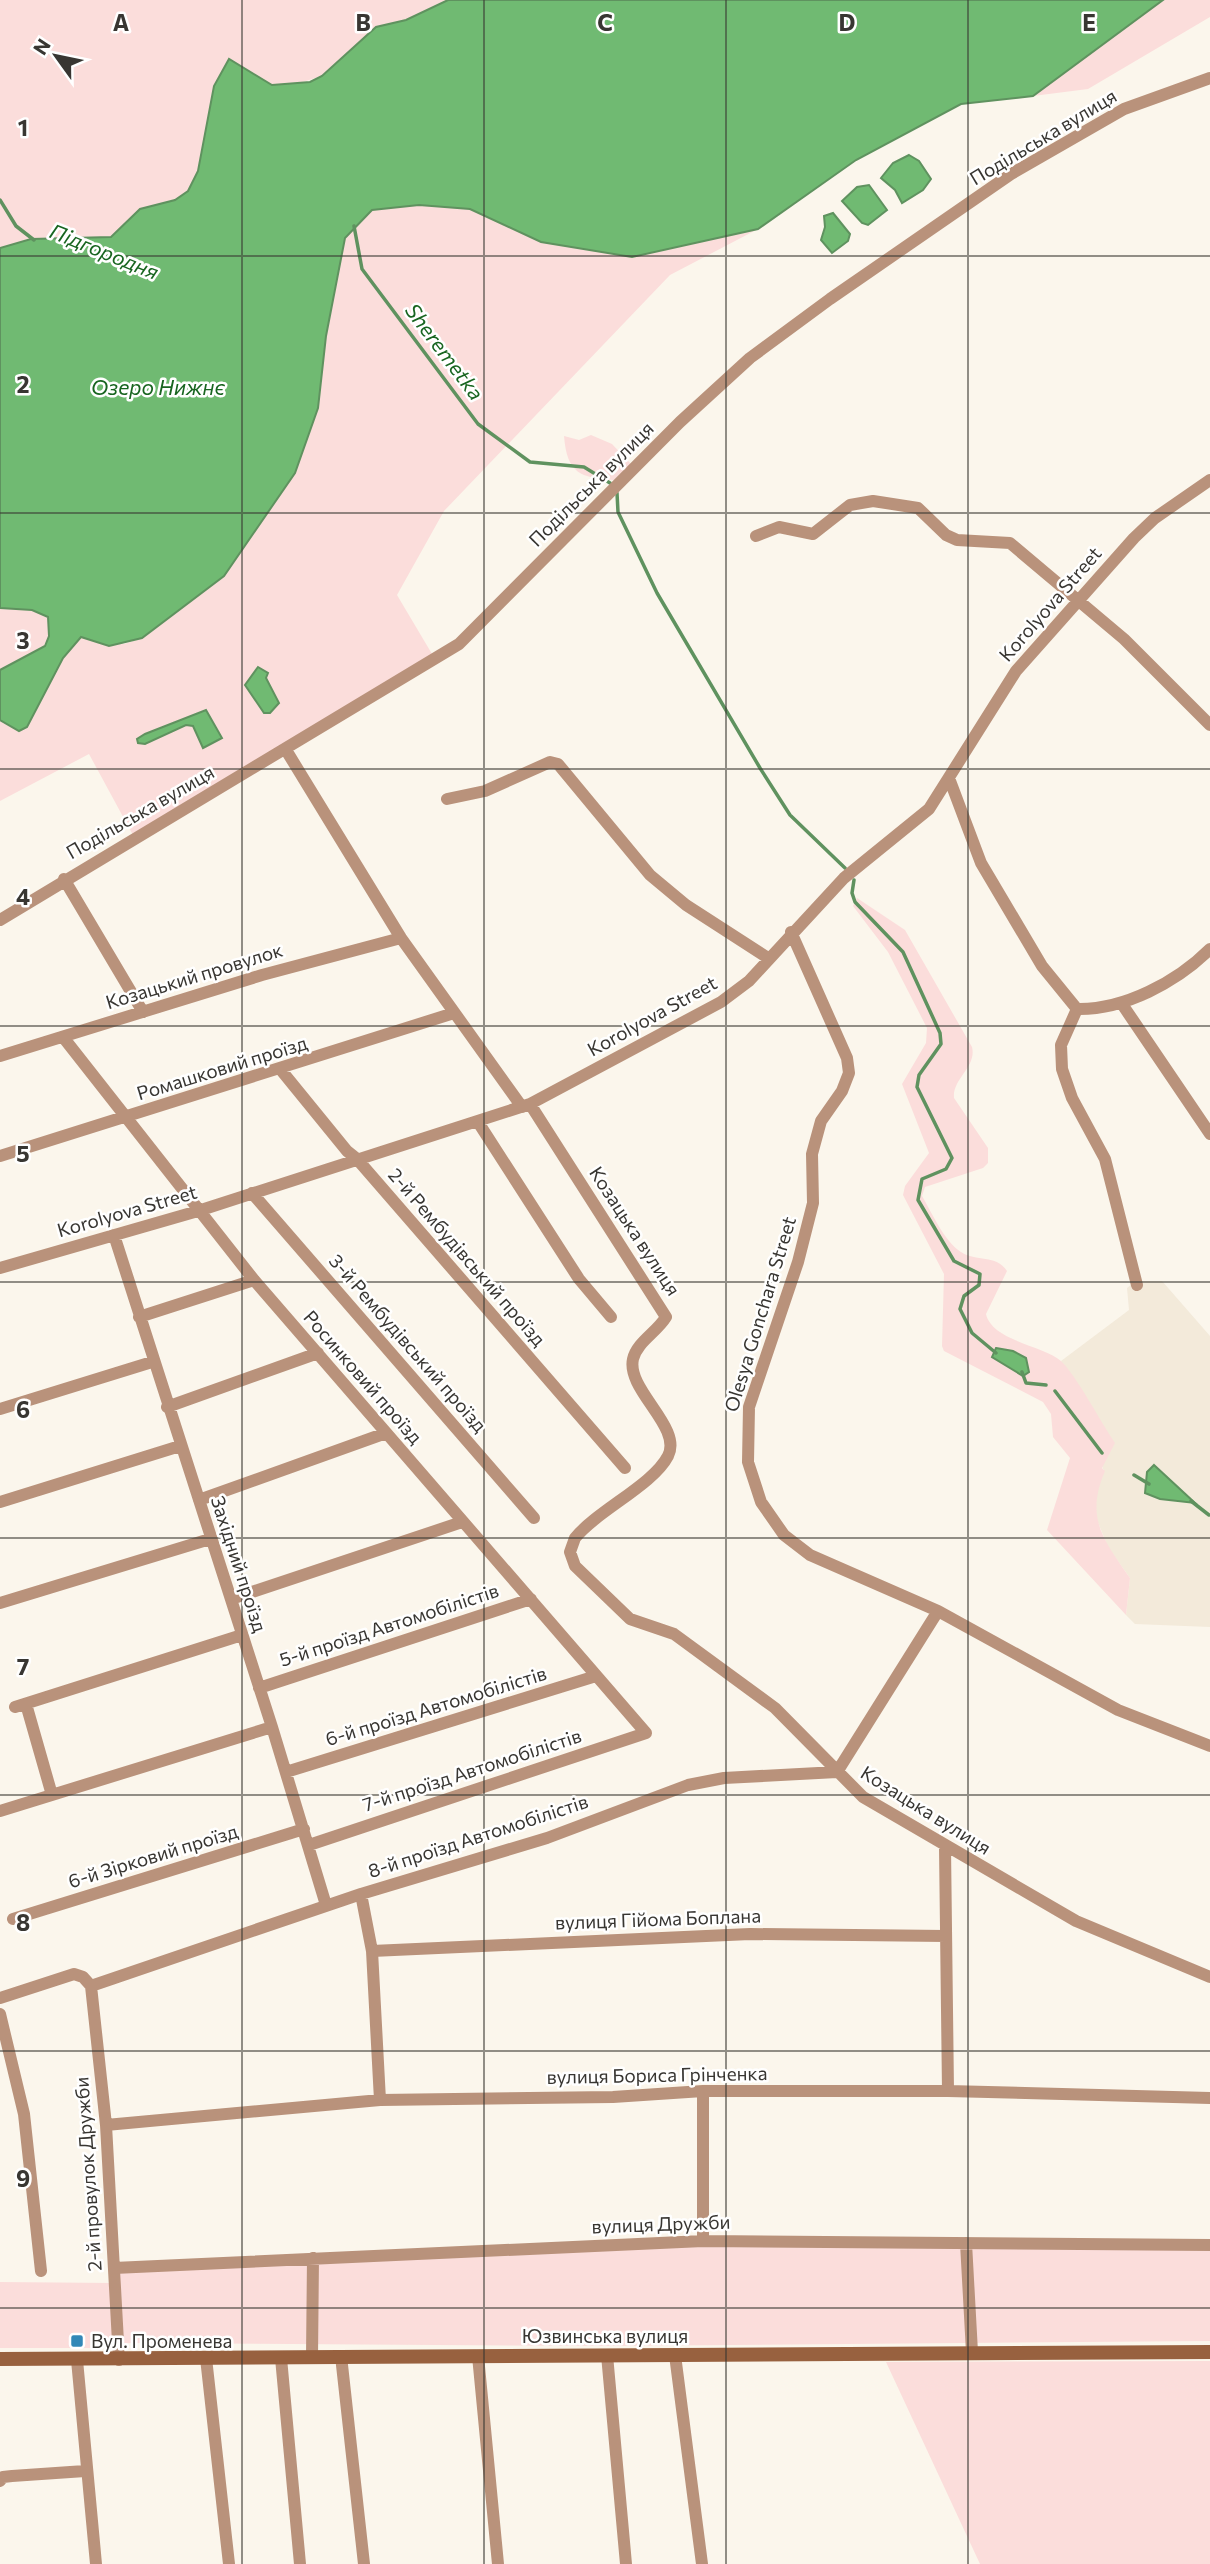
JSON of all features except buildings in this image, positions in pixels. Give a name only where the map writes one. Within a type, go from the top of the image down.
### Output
[{"type":"main road","name":"Юзвинська вулиця","points":[[0,2359],[1210,2352]]},
{"type":"street","name":"Подільська вулиця","points":[[0,920],[64,878],[286,750],[459,644],[680,422],[750,358],[830,299],[1011,174],[1124,109],[1210,78]]},
{"type":"street","name":"Korolyova Street","points":[[0,1268],[198,1211],[526,1106],[704,1013],[749,981],[790,932],[844,878],[929,809],[1011,677],[1077,599],[1144,528],[1210,480]]},
{"type":"street","points":[[756,536],[779,527],[813,534],[855,503],[904,504],[926,512],[951,538],[1010,543],[1140,654],[1210,725]]},
{"type":"street","name":"Козацька вулиця","points":[[286,750],[401,938],[454,1013],[526,1106],[666,1317],[638,1348],[632,1360],[634,1375],[670,1440],[670,1452],[657,1470],[580,1532],[571,1548],[572,1562],[634,1623],[674,1634],[775,1708],[863,1797],[945,1847],[1084,1925],[1210,1977]]},
{"type":"street","points":[[447,799],[485,791],[550,762],[558,764],[650,875],[686,905],[768,958]]},
{"type":"street","points":[[949,778],[981,863],[1042,966],[1077,1009]]},
{"type":"street","points":[[64,878],[143,1012]]},
{"type":"street","name":"Olesya Gonchara Street","points":[[790,932],[846,1058],[849,1073],[842,1091],[821,1121],[812,1154],[813,1203],[798,1262],[750,1406],[746,1442],[751,1477],[766,1511],[798,1548],[831,1566],[938,1611],[1096,1699],[1210,1746]]},
{"type":"street","name":"Козацький провулок","points":[[0,1056],[262,975],[401,938]]},
{"type":"street","points":[[1077,1009],[1122,1004],[1185,970],[1210,949]]},
{"type":"street","points":[[1122,1004],[1210,1134]]},
{"type":"street","points":[[1077,1009],[1061,1045],[1062,1069],[1072,1098],[1105,1160],[1137,1285]]},
{"type":"street","name":"Ромашковий проїзд","points":[[0,1156],[281,1070],[454,1013]]},
{"type":"street","name":"Росинковий проїзд","points":[[63,1037],[254,1280],[646,1732]]},
{"type":"street","name":"2-й Рембудівський проїзд","points":[[281,1070],[348,1152],[357,1159],[625,1468]]},
{"type":"street","points":[[478,1122],[579,1279],[611,1317]]},
{"type":"street","name":"3-й Рембудівський проїзд","points":[[252,1193],[534,1518]]},
{"type":"street","name":"Західний проїзд","points":[[114,1235],[152,1362],[260,1688],[326,1905]]},
{"type":"street","points":[[139,1317],[254,1280]]},
{"type":"street","points":[[167,1407],[318,1353]]},
{"type":"street","points":[[0,1409],[152,1362]]},
{"type":"street","points":[[198,1500],[386,1433]]},
{"type":"street","points":[[0,1502],[180,1446]]},
{"type":"street","points":[[231,1599],[462,1522]]},
{"type":"street","points":[[0,1603],[210,1539]]},
{"type":"street","name":"5-й проїзд Автомобілістів","points":[[260,1688],[531,1599]]},
{"type":"street","points":[[836,1772],[938,1611]]},
{"type":"street","points":[[52,1796],[21,1705],[242,1635]]},
{"type":"street","name":"6-й проїзд Автомобілістів","points":[[286,1772],[596,1676]]},
{"type":"street","points":[[0,1811],[272,1727]]},
{"type":"street","name":"7-й проїзд Автомобілістів","points":[[309,1845],[646,1732]]},
{"type":"street","name":"8-й проїзд Автомобілістів","points":[[91,1986],[326,1905],[547,1838],[688,1785],[724,1777],[836,1772]]},
{"type":"street","name":"6-й Зірковий проїзд","points":[[13,1919],[304,1829]]},
{"type":"street","points":[[945,1847],[948,2091]]},
{"type":"street","points":[[361,1894],[372,1951],[380,2100]]},
{"type":"street","name":"вулиця Гійома Боплана","points":[[372,1951],[750,1934],[946,1936]]},
{"type":"street","points":[[0,1997],[74,1974],[83,1977],[91,1986]]},
{"type":"street","name":"2-й провулок Дружби","points":[[91,1986],[106,2125],[119,2360]]},
{"type":"street","points":[[0,2014],[24,2114],[41,2271]]},
{"type":"street","points":[[702,2241],[703,2091]]},
{"type":"street","name":"вулиця Бориса Грінченка","points":[[106,2125],[380,2100],[613,2097],[703,2091],[948,2091],[1210,2098]]},
{"type":"street","name":"вулиця Дружби","points":[[114,2268],[702,2241],[1210,2245]]},
{"type":"street","points":[[966,2243],[972,2353]]},
{"type":"street","points":[[312,2357],[313,2258]]},
{"type":"street","points":[[607,2355],[626,2564]]},
{"type":"street","points":[[675,2355],[702,2564]]},
{"type":"street","points":[[341,2356],[364,2564]]},
{"type":"street","points":[[478,2356],[498,2564]]},
{"type":"street","points":[[206,2358],[229,2564]]},
{"type":"street","points":[[281,2358],[300,2564]]},
{"type":"street","points":[[77,2360],[85,2471],[96,2564]]},
{"type":"street","points":[[0,2481],[3,2477],[85,2471]]},
{"type":"shaded area","points":[[0,0],[448,0],[406,20],[376,27],[322,76],[296,84],[272,85],[201,151],[198,171],[188,191],[175,200],[140,210],[111,237],[31,239],[0,248]]},
{"type":"shaded area","points":[[1163,0],[1210,0],[1210,17],[1088,89],[1033,96]]},
{"type":"shaded area","points":[[419,205],[470,209],[542,242],[632,257],[758,229],[670,275],[444,511],[397,595],[435,659],[134,837],[89,754],[0,801],[0,608],[32,610],[124,644],[143,638],[224,576],[318,408],[326,336],[345,238],[372,210]]},
{"type":"shaded area","points":[[591,435],[612,444],[631,464],[614,480],[584,475],[572,466],[564,436],[579,440]]},
{"type":"shaded area","points":[[857,898],[905,930],[972,1047],[971,1061],[954,1091],[954,1098],[988,1148],[988,1163],[983,1168],[925,1187],[922,1196],[955,1247],[967,1255],[997,1262],[1007,1271],[986,1314],[990,1323],[1008,1337],[1061,1361],[1115,1443],[1102,1468],[1105,1471],[1099,1487],[1097,1515],[1105,1539],[1130,1578],[1126,1615],[1047,1530],[1070,1458],[1053,1437],[1051,1414],[1043,1402],[944,1351],[942,1346],[944,1274],[903,1195],[905,1186],[929,1153],[902,1084],[926,1043],[927,1028],[888,952],[853,906]]},
{"type":"shaded area","points":[[1136,1281],[1162,1281],[1210,1336],[1210,1627],[1135,1624],[1126,1615],[1130,1578],[1108,1547],[1097,1520],[1094,1495],[1104,1471],[1061,1361],[1129,1310],[1127,1288]]},
{"type":"shaded area","points":[[703,2241],[1210,2245],[1210,2341],[606,2346],[119,2343],[96,2348],[0,2348],[0,2282],[114,2283],[114,2268]]},
{"type":"shaded area","points":[[1210,2361],[1210,2564],[980,2564],[886,2362]]},
{"type":"water","name":"Озеро Нижнє","points":[[448,0],[1163,0],[1033,96],[961,104],[856,160],[758,229],[632,257],[541,242],[470,209],[419,205],[372,210],[345,238],[326,336],[318,408],[295,473],[224,576],[142,638],[109,646],[81,637],[63,658],[27,727],[19,731],[0,720],[0,670],[45,646],[49,636],[48,617],[32,610],[0,608],[0,248],[31,239],[111,237],[140,209],[175,200],[188,191],[198,171],[214,86],[229,59],[272,85],[310,82],[322,76],[376,27],[406,20]]},
{"type":"water","points":[[909,155],[919,161],[931,179],[923,190],[902,203],[895,190],[881,178],[893,163]]},
{"type":"water","points":[[869,185],[887,210],[868,225],[862,223],[842,201],[857,187]]},
{"type":"water","points":[[833,213],[850,234],[848,241],[832,253],[821,240],[825,227],[824,216]]},
{"type":"water","points":[[258,667],[268,673],[266,678],[279,703],[270,713],[264,713],[245,685]]},
{"type":"water","points":[[206,710],[222,738],[203,748],[193,726],[186,725],[145,744],[138,743],[137,739],[145,734]]},
{"type":"water","points":[[996,1348],[1013,1351],[1026,1358],[1029,1372],[1023,1376],[992,1357]]},
{"type":"water","points":[[1154,1465],[1195,1503],[1160,1499],[1145,1493],[1147,1472]]},
{"type":"waterway","name":"Підгородня","points":[[0,200],[16,226],[34,240]]},
{"type":"waterway","name":"Sheremetka","points":[[354,226],[362,269],[478,424],[530,462],[584,467],[610,483]]},
{"type":"waterway","name":"Sheremetka","points":[[617,493],[618,512],[657,593],[760,768],[790,815],[845,868]]},
{"type":"waterway","name":"Sheremetka","points":[[854,880],[852,893],[855,902],[903,952],[940,1033],[941,1044],[919,1075],[917,1087],[952,1158],[946,1169],[922,1179],[918,1200],[954,1261],[980,1274],[979,1285],[964,1296],[960,1309],[972,1333],[996,1353]]},
{"type":"waterway","name":"Sheremetka","points":[[1022,1372],[1026,1383],[1046,1385]]},
{"type":"waterway","name":"Sheremetka","points":[[1055,1391],[1102,1453]]},
{"type":"waterway","name":"Sheremetka","points":[[1134,1475],[1149,1484]]},
{"type":"waterway","name":"Sheremetka","points":[[1191,1501],[1209,1515]]},
{"type":"place","name":"Вул. Променева","points":[[77,2341]]}]
